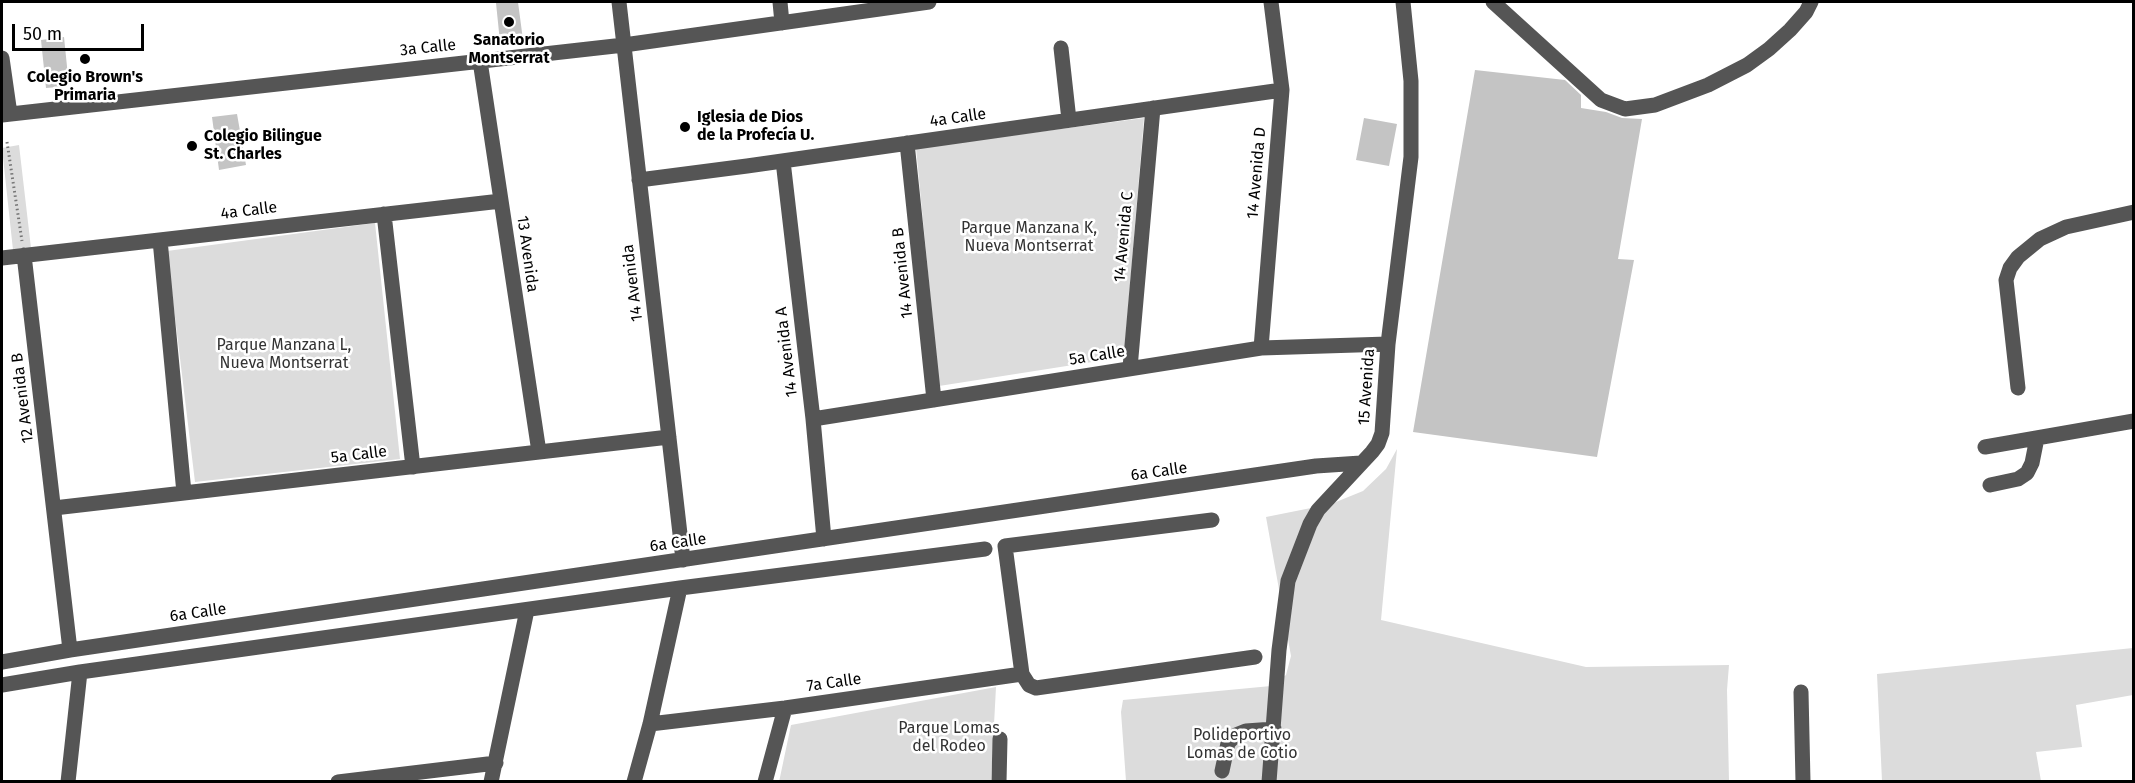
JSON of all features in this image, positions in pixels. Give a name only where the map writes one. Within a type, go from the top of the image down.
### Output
[{"type":"street","name":"14 Avenida","points":[[619,2],[682,560]]},
{"type":"street","points":[[780,2],[782,23]]},
{"type":"street","name":"3a Calle","points":[[6,114],[624,45],[929,2]]},
{"type":"street","name":"14 Avenida D","points":[[1261,348],[1282,90],[1271,2]]},
{"type":"street","name":"15 Avenida","points":[[1269,782],[1279,650],[1287,581],[1318,510],[1378,444],[1382,433],[1388,344],[1411,157],[1411,81],[1403,2]]},
{"type":"street","points":[[1492,2],[1602,100],[1625,109],[1655,105],[1708,85],[1747,65],[1790,30],[1806,12],[1811,2]]},
{"type":"street","points":[[1060,48],[1069,120]]},
{"type":"street","points":[[2,58],[6,114]]},
{"type":"street","name":"13 Avenida","points":[[480,61],[539,452]]},
{"type":"street","name":"4a Calle","points":[[639,180],[1282,90]]},
{"type":"street","name":"14 Avenida C","points":[[1130,369],[1153,108]]},
{"type":"street","name":"14 Avenida B","points":[[908,143],[934,400]]},
{"type":"street","name":"14 Avenida A","points":[[783,161],[813,419],[824,539]]},
{"type":"street","name":"4a Calle","points":[[2,258],[501,201]]},
{"type":"street","points":[[2018,388],[2006,280],[2010,268],[2018,257],[2040,239],[2066,226],[2133,212]]},
{"type":"street","points":[[384,214],[413,466]]},
{"type":"street","points":[[160,240],[184,493]]},
{"type":"street","name":"12 Avenida B","points":[[24,255],[70,650]]},
{"type":"street","name":"5a Calle","points":[[813,419],[1261,348],[1388,344]]},
{"type":"street","points":[[1985,447],[2133,421]]},
{"type":"street","name":"5a Calle","points":[[54,508],[669,437]]},
{"type":"street","points":[[1990,485],[2018,479],[2027,473],[2032,463],[2037,438]]},
{"type":"street","name":"6a Calle","points":[[2,662],[70,650],[1316,466],[1361,463]]},
{"type":"street","points":[[1212,520],[1005,546],[1022,674],[1029,685],[1036,688],[1255,657]]},
{"type":"street","points":[[2,685],[80,672],[680,588],[985,549]]},
{"type":"street","points":[[634,782],[650,724],[680,588]]},
{"type":"street","points":[[491,782],[527,610]]},
{"type":"street","points":[[68,782],[80,672]]},
{"type":"street","name":"7a Calle","points":[[650,724],[785,708],[1022,674]]},
{"type":"street","points":[[1801,692],[1803,782]]},
{"type":"street","points":[[765,782],[785,708]]},
{"type":"street","points":[[1222,771],[1228,743],[1236,735],[1246,731],[1274,729]]},
{"type":"street","points":[[999,782],[1000,739]]},
{"type":"street","points":[[338,782],[496,763]]},
{"type":"path","points":[[7,142],[24,255]]},
{"type":"green space","name":"Parque Manzana K, Nueva Montserrat","points":[[1144,118],[1124,357],[939,386],[916,148]]},
{"type":"green space","points":[[19,145],[31,248],[13,250],[2,148]]},
{"type":"green space","name":"Parque Manzana L, Nueva Montserrat","points":[[375,223],[400,459],[195,482],[167,251]]},
{"type":"green space","name":"Polideportivo Lomas de Cotio","points":[[1397,449],[1381,620],[1586,667],[1729,665],[1727,690],[1729,781],[1126,781],[1121,712],[1123,700],[1271,686],[1286,675],[1291,656],[1266,517],[1331,504],[1363,491],[1386,469]]},
{"type":"green space","points":[[2133,648],[2133,695],[2076,705],[2082,747],[2036,752],[2041,781],[1882,781],[1877,674]]},
{"type":"green space","name":"Parque Lomas del Rodeo","points":[[996,687],[991,781],[779,782],[791,725]]},
{"type":"building","name":"Sanatorio Montserrat","points":[[518,2],[523,40],[500,42],[496,3]]},
{"type":"building","points":[[64,37],[69,86],[46,88],[41,40]]},
{"type":"building","points":[[1475,70],[1565,80],[1581,95],[1581,108],[1606,112],[1622,118],[1642,119],[1618,259],[1634,260],[1597,457],[1413,432]]},
{"type":"building","points":[[237,114],[246,165],[219,170],[212,117]]},
{"type":"building","points":[[1364,118],[1397,124],[1389,166],[1356,160]]},
{"type":"place","name":"Sanatorio Montserrat","points":[[509,22]]},
{"type":"place","name":"Colegio Brown's Primaria","points":[[85,59]]},
{"type":"place","name":"Iglesia de Dios de la Profecía U.","points":[[685,127]]},
{"type":"place","name":"Colegio Bilingue St. Charles","points":[[192,146]]}]
